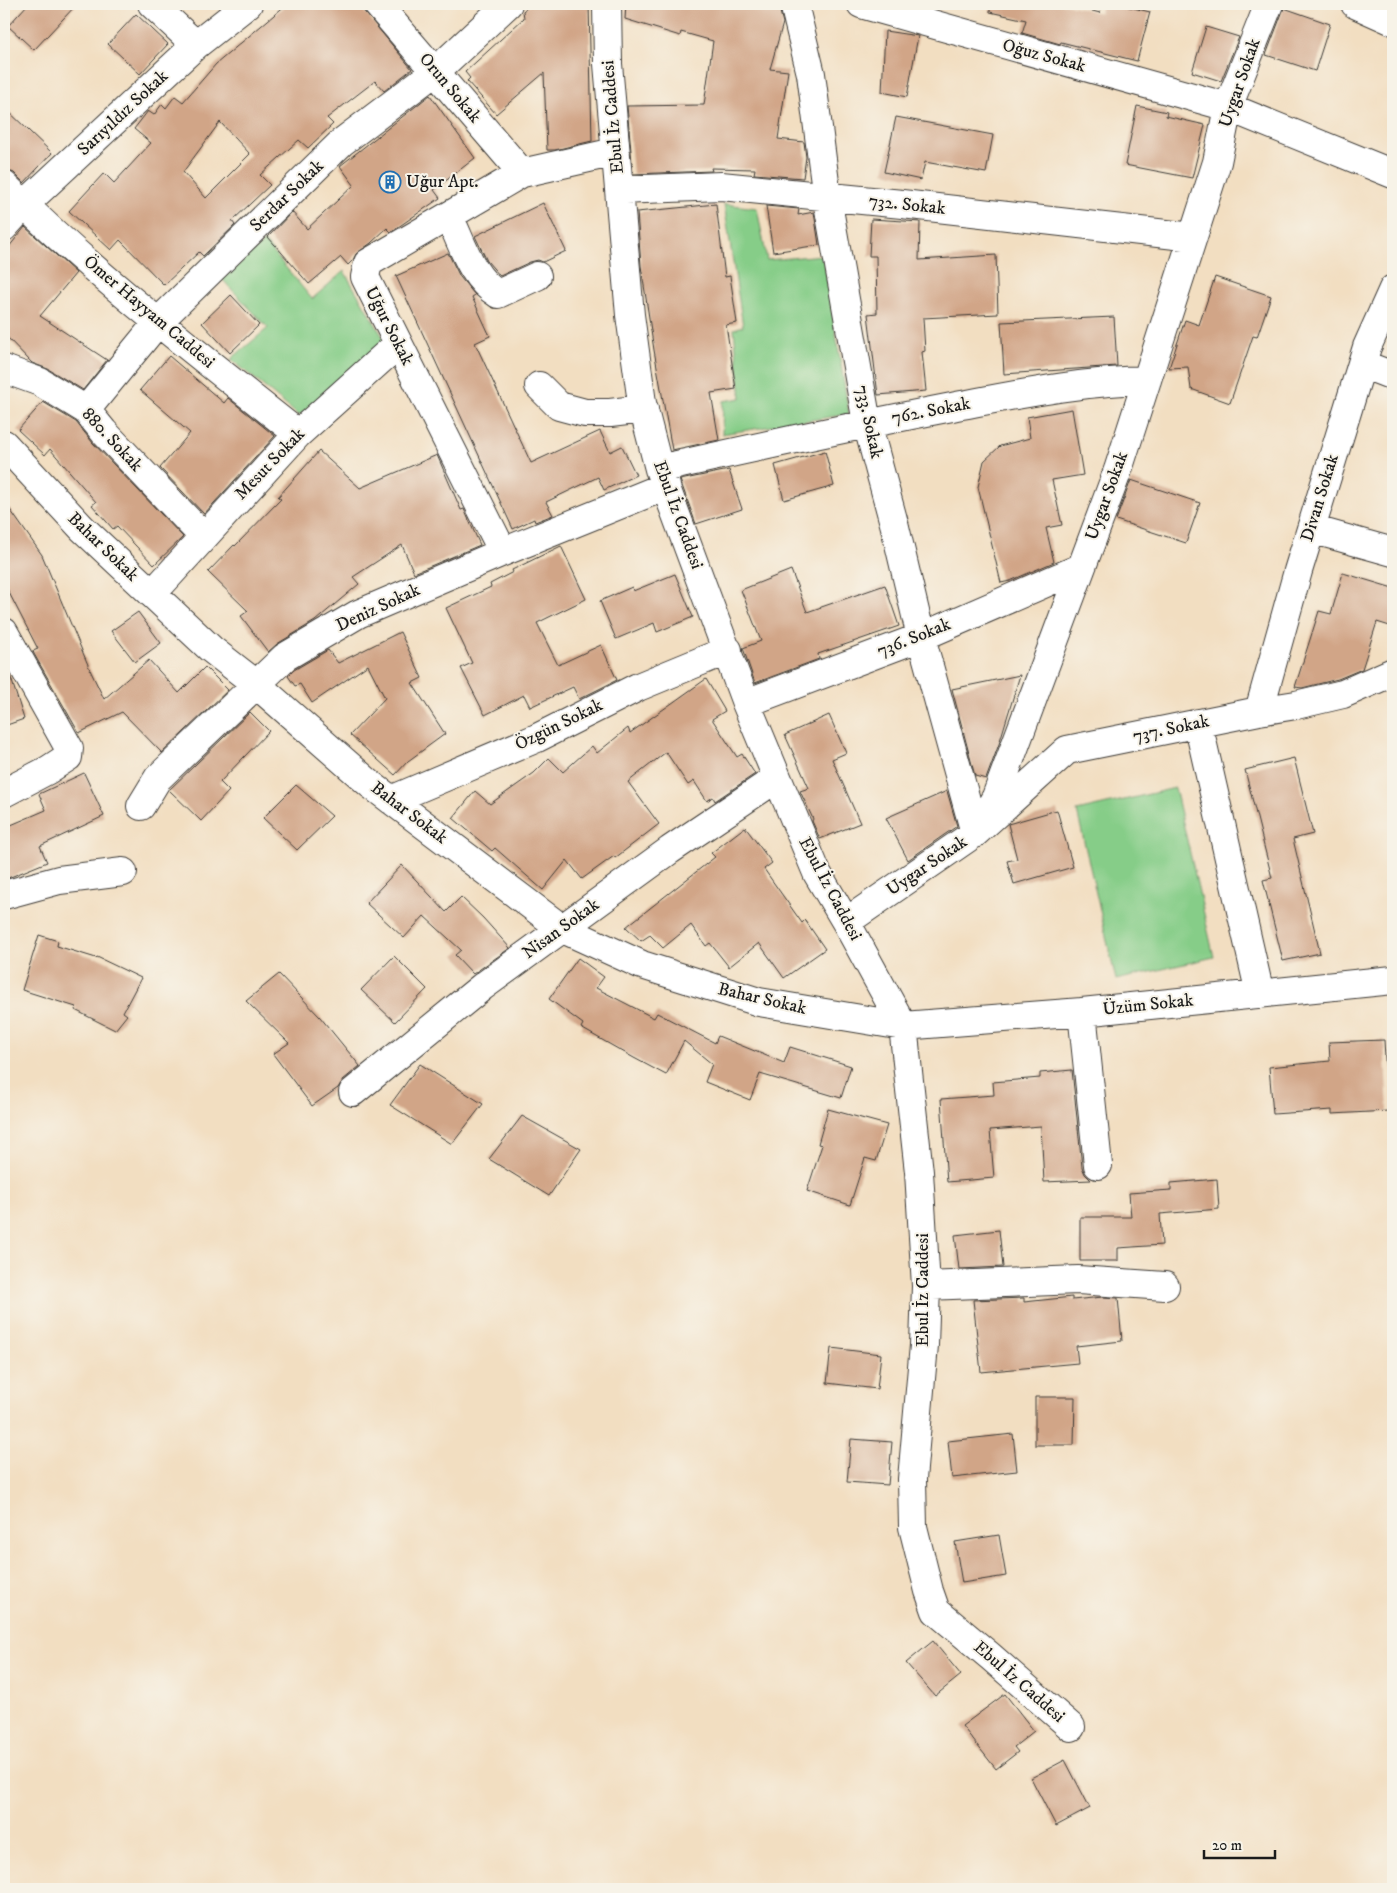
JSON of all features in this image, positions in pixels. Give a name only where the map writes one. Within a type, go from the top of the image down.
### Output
[{"type":"street","points":[[152,4],[196,45]]},
{"type":"street","name":"Sarıyıldız Sokak","points":[[4,228],[24,206],[196,45],[248,4]]},
{"type":"street","name":"Orun Sokak","points":[[377,4],[522,173]]},
{"type":"street","name":"Serdar Sokak","points":[[86,410],[158,322],[342,142],[436,71],[508,4]]},
{"type":"street","name":"Ebul İz Caddesi","points":[[607,4],[608,64],[630,315],[644,409],[663,477],[746,703],[817,874],[846,922],[903,1026],[919,1172],[926,1286],[924,1345],[912,1479],[913,1527],[936,1612],[992,1657],[1070,1728]]},
{"type":"street","name":"733. Sokak","points":[[794,4],[811,74],[827,198],[867,423],[895,527],[921,637],[975,833]]},
{"type":"street","name":"Oğuz Sokak","points":[[861,4],[1228,107],[1393,174]]},
{"type":"street","name":"Uygar Sokak","points":[[846,922],[975,833],[996,797],[1118,470],[1217,162],[1228,107],[1269,4]]},
{"type":"street","points":[[1354,4],[1393,21]]},
{"type":"street","name":"Uğur Sokak","points":[[503,552],[365,277],[368,262],[522,173],[615,152]]},
{"type":"street","name":"Ömer Hayyam Caddesi","points":[[4,185],[24,206],[158,322],[298,434]]},
{"type":"street","name":"732. Sokak","points":[[620,190],[721,186],[912,205],[1193,237]]},
{"type":"street","points":[[449,216],[472,266],[483,283],[491,290],[498,294],[537,276]]},
{"type":"street","name":"Divan Sokak","points":[[1259,711],[1311,529],[1367,347],[1393,289]]},
{"type":"street","name":"Mesut Sokak","points":[[152,594],[298,434],[398,344]]},
{"type":"street","points":[[1362,364],[1393,376]]},
{"type":"street","name":"880. Sokak","points":[[4,370],[40,382],[86,410],[104,432],[203,536]]},
{"type":"street","name":"762. Sokak","points":[[663,477],[867,423],[1022,394],[1116,380],[1147,380]]},
{"type":"street","points":[[539,386],[559,406],[585,413],[610,413],[644,409]]},
{"type":"street","name":"Bahar Sokak","points":[[4,444],[82,528],[211,649],[256,684],[370,784],[561,928],[642,964],[759,1002],[903,1026]]},
{"type":"street","name":"Deniz Sokak","points":[[141,806],[158,778],[285,657],[358,614],[503,552],[663,477]]},
{"type":"street","points":[[1311,529],[1393,552]]},
{"type":"street","name":"736. Sokak","points":[[746,703],[921,637],[1080,568]]},
{"type":"street","points":[[4,632],[69,748],[68,757],[48,770],[4,793]]},
{"type":"street","name":"Özgün Sokak","points":[[391,800],[537,738],[638,687],[728,650]]},
{"type":"street","name":"737. Sokak","points":[[975,833],[1067,750],[1343,694],[1393,672]]},
{"type":"street","points":[[1198,724],[1260,994]]},
{"type":"street","name":"Nisan Sokak","points":[[354,1092],[482,987],[561,928],[670,850],[777,778]]},
{"type":"street","points":[[4,895],[59,880],[123,872]]},
{"type":"street","name":"Üzüm Sokak","points":[[903,1026],[1082,1012],[1393,980]]},
{"type":"street","points":[[1082,1012],[1098,1165]]},
{"type":"street","points":[[926,1286],[1078,1280],[1165,1286]]},
{"type":"green space","points":[[724,204],[757,208],[767,260],[823,255],[849,414],[722,434],[723,401],[741,398],[734,329],[743,326]]},
{"type":"green space","points":[[264,241],[312,299],[344,271],[386,342],[299,416],[231,359],[268,328],[222,279]]},
{"type":"green space","points":[[1175,788],[1214,957],[1116,980],[1077,811]]},
{"type":"building","points":[[28,4],[77,4],[34,50],[8,26]]},
{"type":"building","points":[[287,4],[358,4],[412,69],[384,91],[375,81],[327,118],[333,124],[308,148],[299,140],[260,175],[270,185],[232,221],[235,225],[203,256],[199,252],[164,285],[120,240],[111,250],[69,211],[104,173],[114,183],[151,143],[134,129],[148,111],[154,115],[162,104],[166,108],[175,96],[183,102],[216,64]],"holes":[[[220,122],[250,154],[206,198],[183,172]]]},
{"type":"building","points":[[531,4],[589,4],[592,141],[555,150],[547,150],[544,73],[496,114],[467,81],[470,78],[465,72],[524,18],[523,11]]},
{"type":"building","points":[[626,4],[762,4],[779,8],[783,23],[770,69],[788,71],[778,139],[804,142],[806,157],[803,178],[754,174],[755,169],[711,168],[712,171],[633,174],[627,106],[704,105],[713,41],[681,32],[680,36],[625,19]]},
{"type":"building","points":[[990,4],[1066,4],[1100,13],[1102,4],[1117,4],[1150,12],[1137,61],[1061,42],[1060,44],[1022,33],[1026,20],[990,12]]},
{"type":"building","points":[[1284,8],[1330,24],[1315,71],[1266,55]]},
{"type":"building","points":[[136,14],[168,44],[140,74],[108,44]]},
{"type":"building","points":[[1206,27],[1239,37],[1221,81],[1192,72]]},
{"type":"building","points":[[885,31],[918,36],[907,97],[882,92]]},
{"type":"building","points":[[430,95],[475,158],[434,190],[440,198],[391,232],[387,228],[356,254],[348,265],[341,257],[309,284],[268,237],[292,212],[307,229],[354,185],[340,166]]},
{"type":"building","points":[[1137,106],[1167,112],[1166,116],[1205,125],[1192,178],[1125,165]]},
{"type":"building","points":[[4,107],[52,153],[24,183],[14,173],[4,169]]},
{"type":"building","points":[[896,117],[993,135],[986,173],[925,162],[921,180],[884,172]]},
{"type":"building","points":[[543,203],[566,251],[543,262],[538,260],[530,262],[500,276],[487,261],[475,236]]},
{"type":"building","points":[[716,204],[725,277],[730,276],[737,323],[726,325],[736,389],[711,393],[719,440],[672,450],[641,266],[637,212]]},
{"type":"building","points":[[766,206],[799,209],[798,215],[814,212],[819,245],[773,252]]},
{"type":"building","points":[[871,219],[920,222],[919,260],[996,255],[998,314],[923,318],[925,351],[922,352],[926,391],[878,395],[868,314],[877,313],[876,256],[869,256]]},
{"type":"building","points":[[25,227],[76,273],[40,316],[107,360],[83,390],[48,369],[32,363],[4,334],[4,253]]},
{"type":"building","points":[[448,253],[460,277],[475,295],[472,297],[490,336],[475,343],[531,463],[600,431],[610,452],[622,446],[636,475],[604,490],[598,477],[546,502],[553,515],[535,522],[534,519],[513,529],[396,276]]},
{"type":"building","points":[[1215,277],[1271,296],[1257,337],[1253,336],[1230,403],[1191,389],[1188,367],[1169,368],[1185,320],[1199,325]]},
{"type":"building","points":[[231,295],[259,325],[230,353],[202,323]]},
{"type":"building","points":[[1114,317],[1117,366],[1004,374],[1001,322]]},
{"type":"building","points":[[169,356],[224,403],[228,398],[275,436],[204,514],[160,468],[190,433],[140,390]]},
{"type":"building","points":[[43,402],[76,422],[93,443],[183,537],[154,565],[117,526],[113,529],[92,505],[96,502],[50,449],[45,455],[18,430]]},
{"type":"building","points":[[1072,409],[1083,475],[1052,480],[1062,525],[1046,528],[1054,562],[1001,583],[978,487],[984,461],[1000,446],[1030,438],[1027,417]]},
{"type":"building","points":[[319,451],[360,488],[437,455],[461,510],[464,509],[480,545],[414,573],[402,545],[353,577],[359,584],[315,621],[277,644],[268,652],[241,616],[248,611],[208,572],[281,499],[278,497]]},
{"type":"building","points":[[825,451],[834,486],[784,500],[775,465]]},
{"type":"building","points":[[729,470],[742,509],[696,524],[680,480]]},
{"type":"building","points":[[1131,480],[1200,503],[1186,543],[1116,520]]},
{"type":"building","points":[[4,501],[42,555],[104,699],[149,660],[179,693],[205,667],[228,690],[162,753],[122,712],[79,733],[34,654],[33,651],[38,649],[4,583]]},
{"type":"building","points":[[561,546],[586,599],[537,623],[558,665],[601,645],[617,680],[579,699],[573,687],[530,707],[524,695],[485,715],[461,668],[472,663],[446,608],[491,587],[490,584],[513,572],[512,570]]},
{"type":"building","points":[[791,570],[807,612],[885,585],[899,626],[818,654],[819,659],[755,683],[743,648],[761,641],[741,590]]},
{"type":"building","points":[[1343,573],[1393,588],[1393,627],[1377,622],[1362,669],[1338,679],[1302,688],[1295,687],[1319,611],[1331,614]]},
{"type":"building","points":[[675,574],[693,617],[657,632],[654,623],[616,639],[600,601],[632,587],[633,591]]},
{"type":"building","points":[[138,612],[161,643],[135,662],[111,631]]},
{"type":"building","points":[[400,632],[422,678],[412,683],[445,734],[408,761],[395,775],[350,735],[385,698],[368,665],[312,703],[300,684],[295,686],[288,676],[294,670],[328,650],[338,663]]},
{"type":"building","points":[[6,667],[24,719],[4,726],[4,668]]},
{"type":"building","points":[[1020,675],[986,779],[975,776],[952,689]]},
{"type":"building","points":[[706,679],[725,711],[712,719],[737,757],[742,754],[755,774],[715,801],[713,797],[707,801],[694,781],[688,785],[666,752],[628,782],[659,824],[615,858],[614,856],[582,879],[567,860],[543,890],[495,848],[492,851],[453,818],[475,791],[490,804],[534,773],[549,758],[563,772],[592,746],[597,753],[628,728],[630,733]]},
{"type":"building","points":[[250,712],[269,731],[220,782],[229,791],[201,821],[169,790]]},
{"type":"building","points":[[829,715],[846,753],[832,759],[860,823],[820,839],[800,791],[809,788],[785,735]]},
{"type":"building","points":[[1294,758],[1313,834],[1293,839],[1320,953],[1283,961],[1263,880],[1272,878],[1245,770]]},
{"type":"building","points":[[84,773],[104,816],[40,846],[47,862],[8,878],[4,868],[4,828],[46,810],[39,794]]},
{"type":"building","points":[[296,785],[332,816],[297,850],[263,818]]},
{"type":"building","points":[[947,791],[957,826],[908,860],[886,818]]},
{"type":"building","points":[[1057,810],[1073,867],[1014,884],[1007,861],[1017,859],[1008,824]]},
{"type":"building","points":[[745,827],[772,863],[764,869],[802,923],[805,920],[825,949],[784,978],[759,943],[729,967],[710,943],[706,946],[691,925],[663,948],[650,935],[641,941],[626,927],[715,857],[711,853]]},
{"type":"building","points":[[402,865],[446,912],[461,897],[510,948],[473,974],[455,955],[461,950],[424,916],[404,938],[366,903]]},
{"type":"building","points":[[39,935],[58,941],[57,946],[97,957],[141,978],[123,1012],[127,1015],[115,1030],[75,1010],[76,1007],[22,990]]},
{"type":"building","points":[[394,956],[427,989],[395,1022],[361,990]]},
{"type":"building","points":[[578,958],[604,977],[596,988],[654,1018],[657,1013],[715,1043],[718,1036],[784,1063],[790,1047],[851,1066],[841,1098],[760,1074],[750,1100],[705,1082],[712,1064],[684,1041],[666,1075],[634,1058],[581,1028],[583,1024],[549,999]]},
{"type":"building","points":[[279,974],[320,1017],[360,1066],[343,1080],[338,1088],[312,1106],[273,1054],[289,1043],[246,1001]]},
{"type":"building","points":[[1384,1040],[1388,1111],[1332,1114],[1332,1110],[1273,1114],[1269,1067],[1330,1061],[1329,1042]]},
{"type":"building","points":[[420,1064],[483,1104],[452,1144],[390,1105]]},
{"type":"building","points":[[1072,1070],[1082,1167],[1085,1174],[1091,1180],[1044,1182],[1041,1126],[990,1130],[994,1178],[947,1182],[941,1099],[994,1095],[993,1082],[1040,1078],[1040,1073]]},
{"type":"building","points":[[828,1109],[887,1125],[876,1161],[865,1158],[850,1205],[807,1191],[822,1145],[818,1144]]},
{"type":"building","points":[[522,1116],[581,1149],[549,1196],[489,1159]]},
{"type":"building","points":[[1217,1179],[1219,1209],[1160,1214],[1162,1245],[1118,1248],[1118,1261],[1080,1261],[1080,1217],[1131,1217],[1129,1193],[1171,1190],[1171,1183]]},
{"type":"building","points":[[999,1230],[1003,1267],[959,1269],[955,1235]]},
{"type":"building","points":[[1072,1297],[1072,1300],[1103,1297],[1118,1298],[1122,1341],[1076,1346],[1078,1363],[981,1372],[973,1300],[1024,1298],[1024,1302]]},
{"type":"building","points":[[831,1348],[881,1354],[877,1389],[827,1383]]},
{"type":"building","points":[[1035,1397],[1075,1397],[1074,1445],[1035,1445]]},
{"type":"building","points":[[1013,1434],[1017,1471],[952,1478],[948,1441]]},
{"type":"building","points":[[851,1439],[892,1442],[888,1485],[847,1482]]},
{"type":"building","points":[[999,1535],[1006,1576],[962,1583],[955,1542]]},
{"type":"building","points":[[933,1641],[961,1675],[935,1696],[906,1663]]},
{"type":"building","points":[[1005,1694],[1034,1731],[1014,1747],[1018,1752],[996,1769],[962,1726]]},
{"type":"building","points":[[1065,1760],[1090,1808],[1056,1826],[1031,1778]]},
{"type":"place","name":"Uğur Apt.","points":[[390,182]]}]
